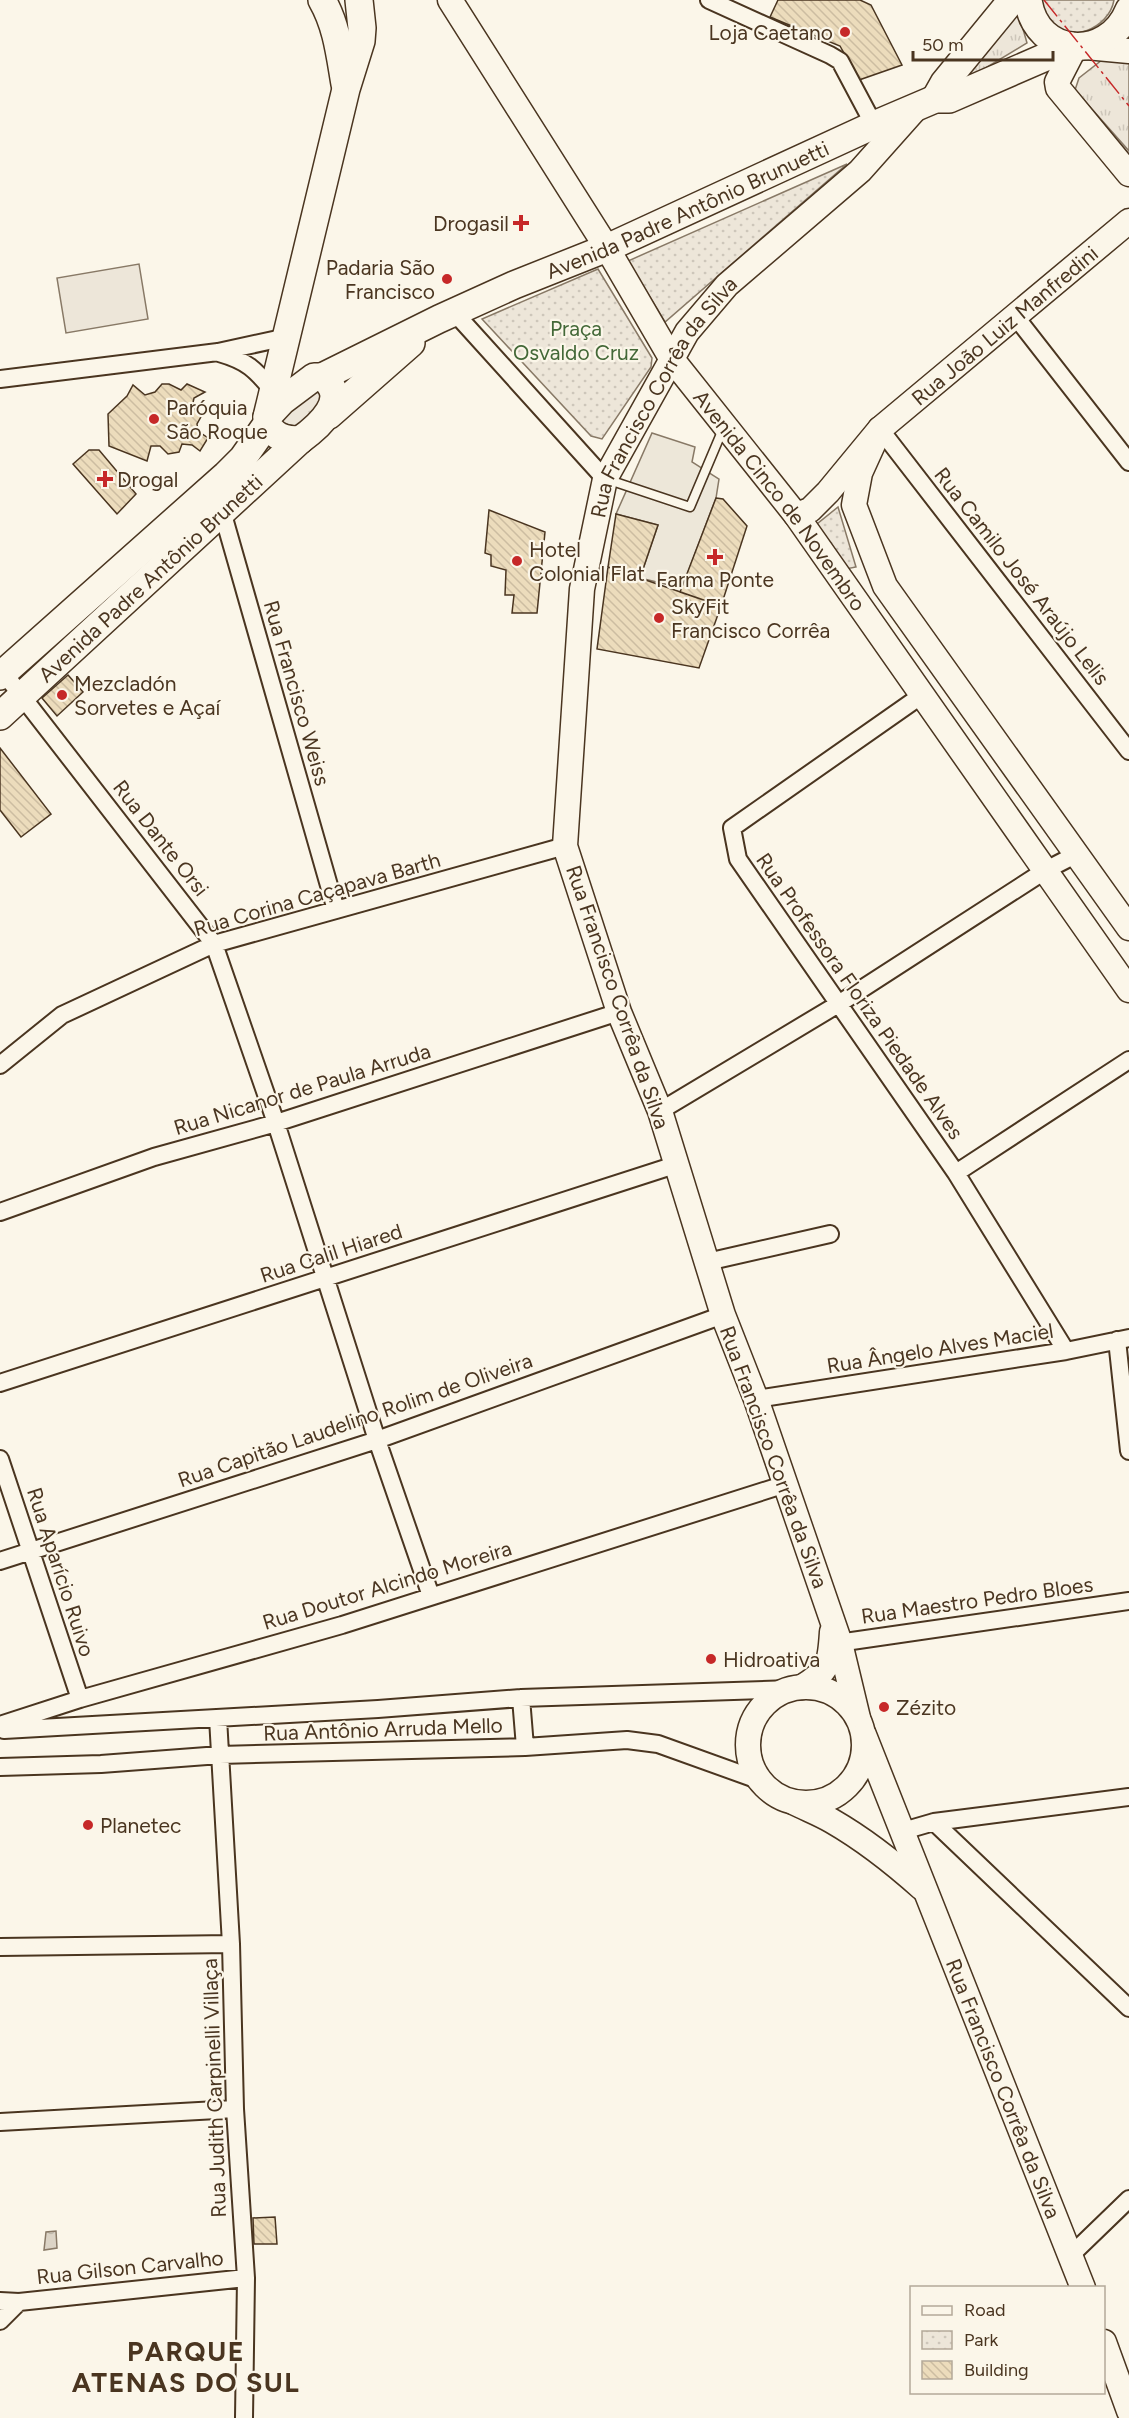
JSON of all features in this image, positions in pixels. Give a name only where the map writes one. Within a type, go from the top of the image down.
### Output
[{"type":"main road","points":[[322,0],[330,13],[335,30],[346,88]]},
{"type":"main road","points":[[300,440],[276,435],[269,411],[346,88],[361,41],[362,28],[358,0]]},
{"type":"main road","name":"Avenida Cinco de Novembro","points":[[450,0],[607,248],[671,358],[796,515],[1129,990]]},
{"type":"main road","points":[[926,103],[1012,0]]},
{"type":"main road","points":[[1028,0],[1031,15],[1038,26],[1058,43],[1129,51]]},
{"type":"main road","name":"Avenida Padre Antônio Brunuetti","points":[[269,411],[318,377],[446,315],[607,248],[874,125],[926,103],[949,99],[1077,46],[1101,42],[1114,34],[1125,21],[1129,10]]},
{"type":"main road","points":[[1077,46],[1057,82],[1058,88],[1129,174]]},
{"type":"main road","name":"Rua Francisco Corrêa da Silva","points":[[926,103],[860,171],[727,285],[687,332],[605,479],[582,589],[565,846],[619,1012],[660,1111],[723,1315],[786,1484],[861,1726],[1082,2286]]},
{"type":"main road","name":"Rua João Luiz Manfredini","points":[[796,515],[810,510],[828,492],[880,429],[1129,221]]},
{"type":"main road","name":"Avenida Padre Antônio Brunuetti","points":[[329,415],[446,315]]},
{"type":"main road","points":[[287,338],[298,365],[330,385],[333,400],[329,415]]},
{"type":"main road","name":"Avenida Padre Antônio Brunetti","points":[[0,716],[214,502],[243,458],[269,411]]},
{"type":"main road","name":"Avenida Padre Antônio Brunetti","points":[[1,672],[214,502],[300,440],[329,415]]},
{"type":"main road","name":"Avenida Cinco de Novembro","points":[[880,429],[860,473],[854,505],[885,586],[1077,854],[1125,914]]},
{"type":"main road","points":[[796,1688],[816,1688],[835,1695],[850,1707],[861,1726],[864,1754],[858,1772],[846,1787],[830,1798],[812,1803],[792,1802],[775,1794],[761,1781],[752,1765],[748,1746],[751,1727],[760,1710],[774,1697],[815,1679],[829,1664],[835,1637]]},
{"type":"main road","name":"Rua Francisco Corrêa da Silva","points":[[792,1802],[830,1820],[863,1840],[889,1858],[924,1889]]},
{"type":"main road","points":[[863,1840],[903,1831]]},
{"type":"main road","points":[[1105,2345],[1129,2411]]},
{"type":"street","points":[[709,0],[728,4],[840,61],[874,125]]},
{"type":"street","points":[[446,315],[605,479]]},
{"type":"street","points":[[1015,316],[1129,462]]},
{"type":"street","points":[[0,379],[218,352],[287,338]]},
{"type":"street","points":[[218,352],[252,366],[269,411]]},
{"type":"street","name":"Rua Camilo José Araújo Lelis","points":[[880,429],[1129,751]]},
{"type":"street","name":"Rua Francisco Weiss","points":[[214,502],[336,910]]},
{"type":"street","name":"Rua Dante Orsi","points":[[1,672],[214,944],[276,1123],[324,1279],[431,1596]]},
{"type":"street","name":"Rua Professora Floriza Piedade Alves","points":[[922,695],[732,828],[738,859],[956,1173],[1066,1351]]},
{"type":"street","name":"Rua Corina Caçapava Barth","points":[[0,1065],[62,1015],[214,944],[565,846]]},
{"type":"street","points":[[660,1111],[840,1003],[1046,870],[1077,854]]},
{"type":"street","name":"Rua Nicanor de Paula Arruda","points":[[0,1212],[154,1157],[276,1123],[619,1012]]},
{"type":"street","points":[[956,1173],[1129,1060]]},
{"type":"street","name":"Rua Calil Hiared","points":[[0,1383],[675,1165]]},
{"type":"street","points":[[707,1262],[830,1234]]},
{"type":"street","name":"Rua Capitão Laudelino Rolim de Oliveira","points":[[0,1561],[377,1440],[723,1315]]},
{"type":"street","points":[[1123,1339],[1129,1445]]},
{"type":"street","name":"Rua Ângelo Alves Maciel","points":[[756,1399],[1066,1351],[1123,1339]]},
{"type":"street","name":"Rua Aparício Ruivo","points":[[0,1459],[80,1700]]},
{"type":"street","name":"Rua Doutor Alcindo Moreira","points":[[0,1725],[342,1624],[786,1484]]},
{"type":"street","name":"Rua Maestro Pedro Bloes","points":[[835,1637],[1129,1601]]},
{"type":"street","points":[[0,1731],[521,1698],[796,1688]]},
{"type":"street","points":[[521,1698],[525,1747]]},
{"type":"street","name":"Rua Judith Carpinelli Villaça","points":[[218,1718],[231,1944],[235,2109],[246,2278],[244,2418]]},
{"type":"street","name":"Rua Antônio Arruda Mello","points":[[0,1767],[101,1764],[220,1755],[525,1747],[627,1740],[658,1744],[761,1781]]},
{"type":"street","points":[[903,1831],[934,1821],[1129,1797]]},
{"type":"street","points":[[934,1821],[1129,2008]]},
{"type":"street","points":[[0,1947],[231,1944]]},
{"type":"street","points":[[0,2122],[235,2109]]},
{"type":"street","points":[[1070,2256],[1129,2199]]},
{"type":"street","name":"Rua Gilson Carvalho","points":[[0,2301],[19,2302],[246,2278]]},
{"type":"street","points":[[0,2321],[19,2302]]},
{"type":"lane","points":[[605,479],[690,507],[724,425]]},
{"type":"green space","points":[[1041,0],[1114,0],[1111,10],[1096,26],[1076,33],[1066,32],[1056,27],[1047,16]]},
{"type":"green space","points":[[1017,8],[1027,43],[959,84]]},
{"type":"green space","points":[[1102,60],[1129,62],[1129,151],[1075,90],[1079,78]]},
{"type":"green space","points":[[847,164],[665,322],[628,261]]},
{"type":"green space","points":[[139,264],[148,319],[66,333],[57,278]]},
{"type":"green space","name":"Praça Osvaldo Cruz","points":[[598,269],[652,358],[651,367],[602,439],[591,436],[482,319]]},
{"type":"green space","points":[[319,389],[325,405],[299,427],[280,423],[285,409]]},
{"type":"green space","points":[[838,507],[856,567],[846,569],[817,524]]},
{"type":"shaded area","points":[[652,433],[695,447],[692,462],[719,479],[716,498],[682,588],[640,578],[658,525],[616,514]]},
{"type":"water","points":[[56,2231],[57,2248],[44,2250],[46,2232]]},
{"type":"building","name":"Loja Caetano","points":[[778,0],[860,0],[871,5],[902,65],[859,80],[840,46],[770,17]]},
{"type":"building","name":"Paróquia São Roque","points":[[162,384],[169,384],[181,390],[187,384],[205,392],[194,398],[192,407],[202,415],[197,424],[198,431],[208,438],[200,451],[192,445],[182,444],[179,452],[168,454],[160,446],[151,446],[147,461],[109,446],[108,414],[127,396],[133,385],[145,395],[155,392]]},
{"type":"building","name":"Drogal","points":[[89,450],[99,450],[136,494],[117,514],[73,464]]},
{"type":"building","name":"Farma Ponte","points":[[716,498],[723,499],[747,526],[721,606],[680,592]]},
{"type":"building","name":"Hotel Colonial Flat","points":[[489,510],[545,532],[537,613],[512,613],[514,595],[505,595],[506,570],[491,566],[491,555],[485,553]]},
{"type":"building","points":[[616,514],[658,525],[640,578],[608,567]]},
{"type":"building","name":"SkyFit Francisco Corrêa","points":[[608,567],[721,606],[699,668],[597,649]]},
{"type":"building","name":"Mezcladón Sorvetes e Açaí","points":[[68,675],[83,692],[57,716],[42,698]]},
{"type":"building","points":[[0,748],[51,814],[21,837],[0,810]]},
{"type":"building","points":[[275,2217],[277,2244],[254,2244],[253,2218]]},
{"type":"power","points":[[1044,0],[1129,106]]},
{"type":"place","name":"Loja Caetano","points":[[845,32]]},
{"type":"place","name":"Drogasil","points":[[521,223]]},
{"type":"place","name":"Padaria São Francisco","points":[[447,279]]},
{"type":"place","name":"Paróquia São Roque","points":[[154,419]]},
{"type":"place","name":"Drogal","points":[[105,479]]},
{"type":"place","name":"Farma Ponte","points":[[715,557]]},
{"type":"place","name":"Hotel Colonial Flat","points":[[517,561]]},
{"type":"place","name":"SkyFit Francisco Corrêa","points":[[659,618]]},
{"type":"place","name":"Mezcladón Sorvetes e Açaí","points":[[62,695]]},
{"type":"place","name":"Hidroativa","points":[[711,1659]]},
{"type":"place","name":"Zézito","points":[[884,1707]]},
{"type":"place","name":"Planetec","points":[[88,1825]]},
{"type":"district","name":"PARQUE ATENAS DO SUL","points":[[186,2366]]}]
